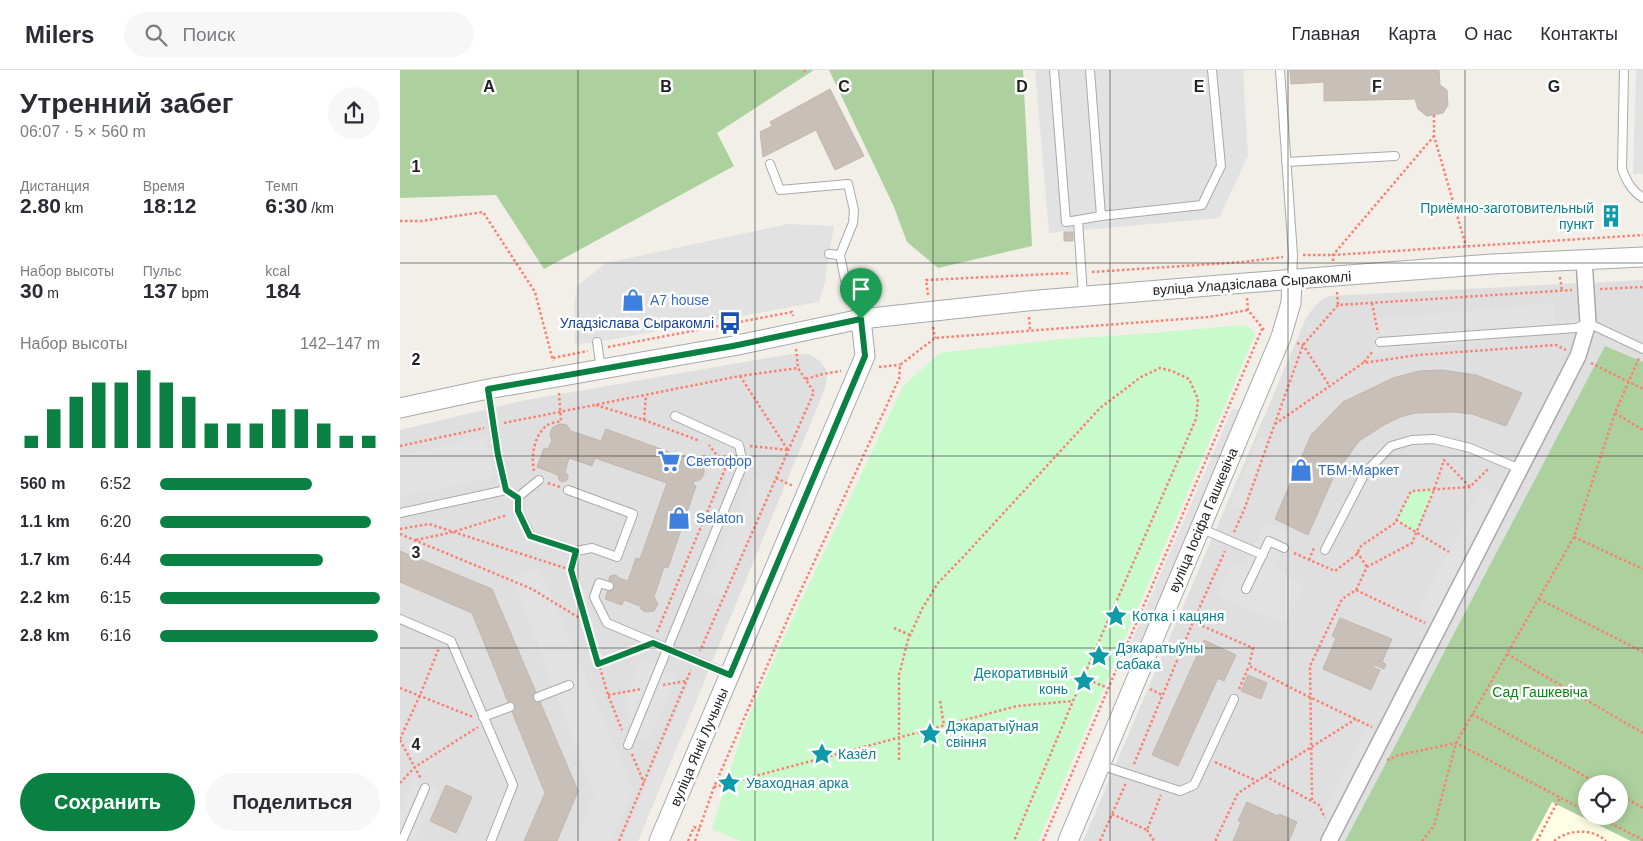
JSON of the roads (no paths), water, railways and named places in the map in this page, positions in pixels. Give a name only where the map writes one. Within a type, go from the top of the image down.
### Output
[{"type":"street","name":"вуліца Уладзіслава Сыракомлі","points":[[400,408],[488,389],[733,346],[861,319],[1083,296],[1492,264],[1643,257]]},
{"type":"street","points":[[1330,838],[1578,356],[1588,323],[1584,259]]},
{"type":"street","name":"вуліца Іосіфа Гашкевіча","points":[[1068,841],[1281,337],[1291,303],[1292,280]]},
{"type":"street","name":"вуліца Янкі Лучыны","points":[[659,841],[865,356],[861,319]]},
{"type":"lane","points":[[1054,70],[1066,222],[1101,216],[1202,205],[1221,166],[1212,70]]},
{"type":"lane","points":[[1090,70],[1101,216]]},
{"type":"lane","points":[[1280,70],[1293,255],[1292,280]]},
{"type":"lane","points":[[1624,70],[1622,169],[1627,183],[1636,194],[1643,198]]},
{"type":"lane","points":[[1286,162],[1395,156]]},
{"type":"lane","points":[[770,164],[780,190],[848,184],[854,210],[852,223],[840,255],[845,280],[861,319]]},
{"type":"lane","points":[[1078,220],[1083,296]]},
{"type":"lane","points":[[829,254],[840,255]]},
{"type":"lane","points":[[1380,342],[1576,328],[1588,323],[1643,349]]},
{"type":"lane","points":[[598,346],[601,369]]},
{"type":"lane","points":[[488,389],[498,455],[506,490],[518,498]]},
{"type":"lane","points":[[628,745],[743,464],[739,445],[675,416]]},
{"type":"lane","points":[[1325,550],[1365,473],[1391,446],[1412,440],[1434,439],[1470,448],[1520,468]]},
{"type":"lane","points":[[539,480],[518,498],[518,511],[530,536],[576,551],[592,548],[617,557],[633,514],[568,490]]},
{"type":"lane","points":[[400,514],[506,490]]},
{"type":"lane","points":[[1200,528],[1264,555]]},
{"type":"lane","points":[[1246,589],[1264,555],[1269,541],[1284,548]]},
{"type":"lane","points":[[609,586],[599,583],[594,598],[607,623],[730,675]]},
{"type":"lane","points":[[400,620],[451,641],[513,785],[491,841]]},
{"type":"lane","points":[[538,697],[569,685]]},
{"type":"lane","points":[[1100,765],[1180,791],[1194,785],[1234,699]]},
{"type":"lane","points":[[484,720],[510,707]]},
{"type":"lane","points":[[402,841],[425,788]]},
{"type":"place","name":"Приёмно-заготовительный пункт","points":[[1611,216]]},
{"type":"place","name":"A7 house","points":[[633,300]]},
{"type":"place","name":"Уладзіслава Сыракомлі","points":[[730,323]]},
{"type":"place","name":"Светофор","points":[[669,461]]},
{"type":"place","name":"ТБМ-Маркет","points":[[1301,470]]},
{"type":"place","name":"Selaton","points":[[679,518]]},
{"type":"place","name":"Котка і кацяня","points":[[1116,616]]},
{"type":"place","name":"Дэкаратыўны сабака","points":[[1099,656]]},
{"type":"place","name":"Декоративный конь","points":[[1084,681]]},
{"type":"place","name":"Дэкаратыўная свіння","points":[[930,734]]},
{"type":"place","name":"Казёл","points":[[822,754]]},
{"type":"place","name":"Уваходная арка","points":[[729,783]]},
{"type":"park label","name":"Сад Гашкевіча","points":[[1540,692]]}]
